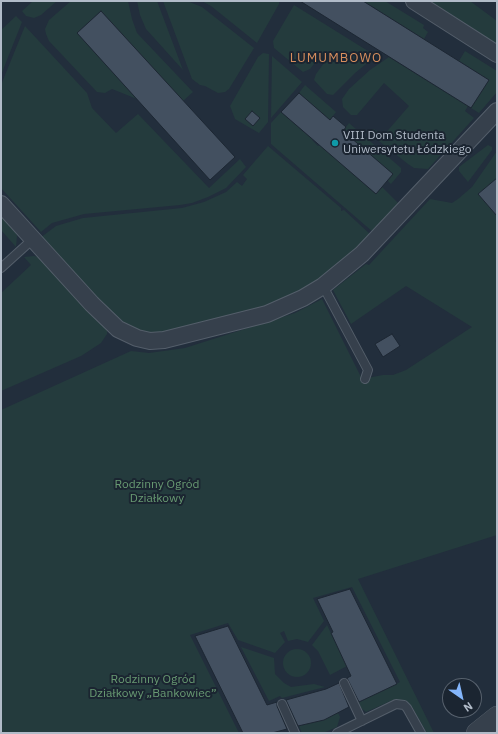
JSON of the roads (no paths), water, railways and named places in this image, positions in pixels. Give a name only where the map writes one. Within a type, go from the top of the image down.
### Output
[{"type":"street","points":[[414,1],[497,54]]},
{"type":"street","points":[[1,204],[118,329],[137,338],[150,341],[164,340],[267,314],[303,298],[323,286],[362,254],[497,110]]},
{"type":"street","points":[[477,733],[497,717]]},
{"type":"lane","points":[[1,268],[33,239]]},
{"type":"lane","points":[[323,286],[368,370],[365,379]]},
{"type":"lane","points":[[344,683],[362,721]]},
{"type":"lane","points":[[282,704],[295,733]]},
{"type":"lane","points":[[337,733],[396,704],[400,704],[410,712],[421,733]]},
{"type":"place","name":"VIII Dom Studenta Uniwersytetu Łódzkiego","points":[[335,143]]},
{"type":"district","name":"LUMUMBOWO","points":[[336,58]]},
{"type":"park label","name":"Rodzinny Ogród Działkowy","points":[[157,492]]},
{"type":"park label","name":"Rodzinny Ogród Działkowy „Bankowiec”","points":[[153,687]]}]
